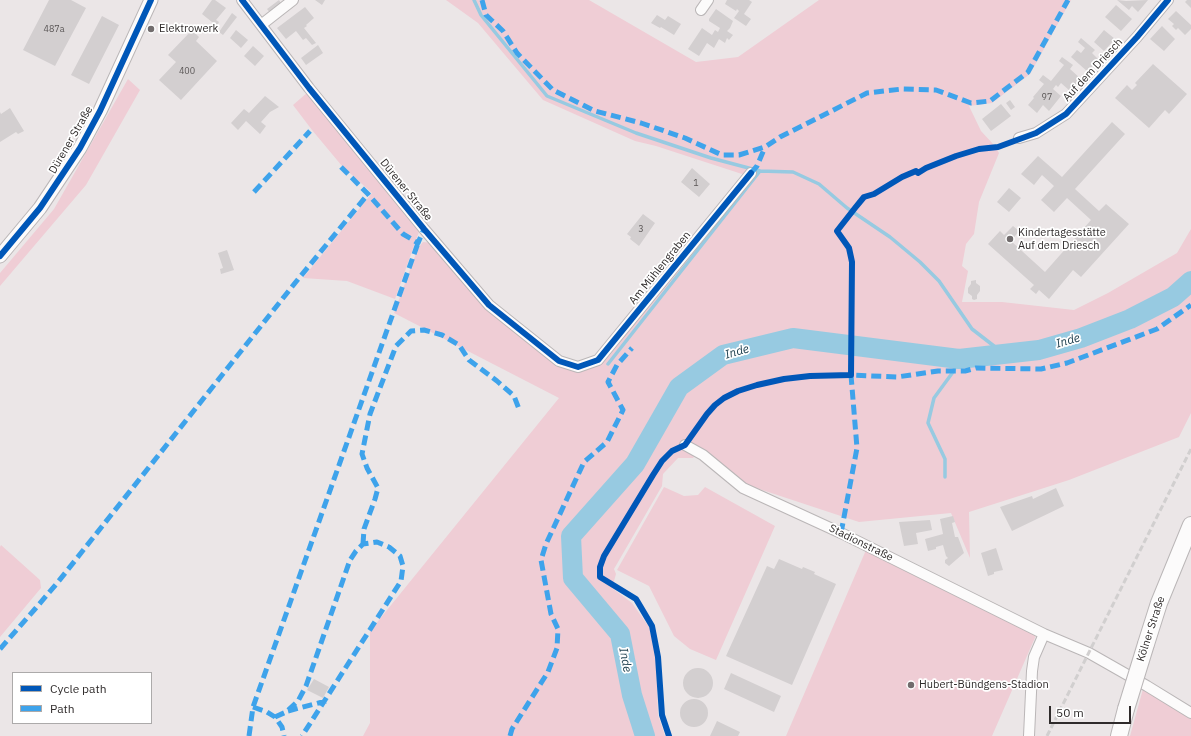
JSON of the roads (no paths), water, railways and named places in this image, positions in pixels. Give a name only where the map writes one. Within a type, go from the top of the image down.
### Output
[{"type":"main road","name":"Kölner Straße","points":[[1118,736],[1160,603],[1191,525]]},
{"type":"street","name":"Dürener Straße","points":[[0,256],[40,208],[80,148],[100,111],[151,0]]},
{"type":"street","name":"Dürener Straße","points":[[242,0],[334,119],[424,229],[489,304],[559,361],[578,367]]},
{"type":"street","points":[[261,25],[293,0]]},
{"type":"street","points":[[701,10],[708,0]]},
{"type":"street","name":"Auf dem Driesch","points":[[1019,138],[1036,133],[1066,114],[1137,38],[1168,0]]},
{"type":"street","name":"Am Mühlengraben","points":[[578,367],[598,360],[751,173]]},
{"type":"street","name":"Stadionstraße","points":[[685,445],[703,455],[743,488],[841,533],[1044,634],[1089,653],[1191,713]]},
{"type":"street","points":[[1029,736],[1034,657],[1044,634]]},
{"type":"waterway","points":[[474,0],[481,15],[547,96],[636,133],[711,158],[760,171]]},
{"type":"waterway","points":[[608,364],[760,171],[793,172],[819,184],[847,208],[890,237],[920,262],[939,281],[972,329],[1003,353]]},
{"type":"waterway","name":"Inde","points":[[645,736],[632,695],[620,634],[573,578],[571,536],[635,464],[679,387],[723,355],[793,338],[959,359],[1039,350],[1081,338],[1130,319],[1173,297],[1191,281]]},
{"type":"waterway","points":[[945,477],[945,459],[928,423],[934,398],[953,372],[959,359]]},
{"type":"railway","points":[[1047,736],[1191,449]]},
{"type":"place","name":"Elektrowerk","points":[[151,29]]},
{"type":"place","name":"Kindertagesstätte Auf dem Driesch","points":[[1010,239]]},
{"type":"place","name":"Hubert-Bündgens-Stadion","points":[[911,685]]}]
